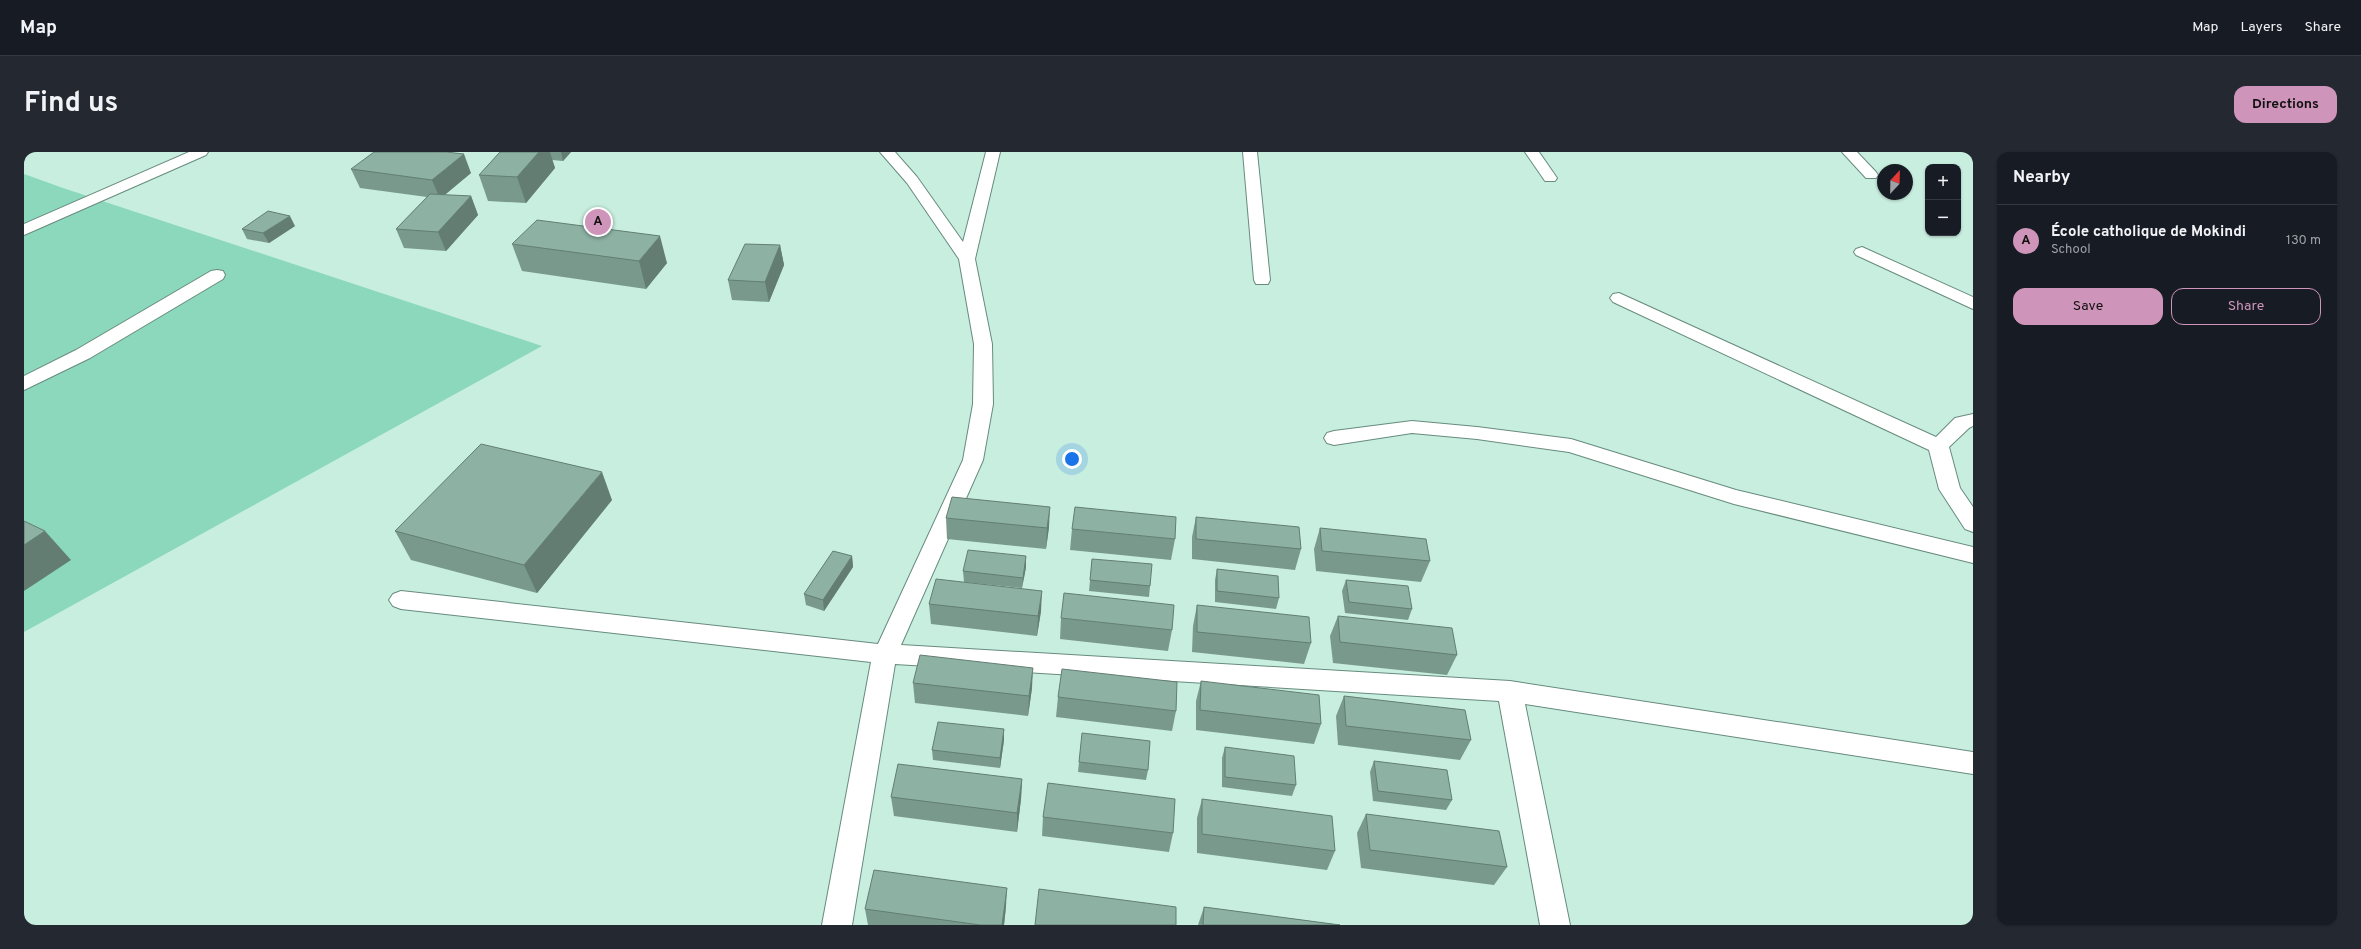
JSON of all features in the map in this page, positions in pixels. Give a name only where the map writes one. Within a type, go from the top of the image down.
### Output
[{"type":"street","points":[[24,230],[201,152]]},
{"type":"street","points":[[837,925],[885,654],[973,460],[983,404],[983,344],[967,259],[912,180],[887,152]]},
{"type":"street","points":[[967,259],[993,152]]},
{"type":"street","points":[[1250,152],[1262,280]]},
{"type":"street","points":[[1532,152],[1550,178]]},
{"type":"street","points":[[1849,152],[1871,175]]},
{"type":"street","points":[[1862,252],[1973,304]]},
{"type":"street","points":[[24,384],[83,354],[217,275]]},
{"type":"street","points":[[1619,298],[1938,446],[1950,489],[1973,524]]},
{"type":"street","points":[[1938,446],[1962,422],[1973,420]]},
{"type":"street","points":[[1334,438],[1412,427],[1478,433],[1570,446],[1734,498],[1973,555]]},
{"type":"street","points":[[401,600],[885,654],[1510,691],[1973,763]]},
{"type":"street","points":[[1510,691],[1555,925]]},
{"type":"green space","points":[[24,174],[63,188],[542,346],[24,632]]},
{"type":"building","points":[[374,152],[446,152],[464,154],[432,180],[351,169]]},
{"type":"building","points":[[500,152],[539,152],[517,177],[479,175]]},
{"type":"building","points":[[430,194],[471,196],[438,232],[396,229]]},
{"type":"building","points":[[268,211],[290,216],[263,233],[242,229]]},
{"type":"building","points":[[537,220],[660,236],[639,261],[512,244]]},
{"type":"building","points":[[745,244],[780,245],[765,282],[728,280]]},
{"type":"building","points":[[481,444],[602,472],[524,565],[395,531]]},
{"type":"building","points":[[952,497],[1050,507],[1047,528],[946,518]]},
{"type":"building","points":[[1075,507],[1176,517],[1175,539],[1072,529]]},
{"type":"building","points":[[1196,517],[1299,527],[1301,549],[1196,539]]},
{"type":"building","points":[[24,521],[45,531],[24,545]]},
{"type":"building","points":[[1320,528],[1426,539],[1430,561],[1322,551]]},
{"type":"building","points":[[968,550],[1026,556],[1023,578],[963,571]]},
{"type":"building","points":[[833,551],[852,556],[823,600],[804,594]]},
{"type":"building","points":[[1092,559],[1152,564],[1150,586],[1090,580]]},
{"type":"building","points":[[1217,569],[1278,576],[1279,598],[1217,591]]},
{"type":"building","points":[[936,579],[1042,591],[1038,616],[929,604]]},
{"type":"building","points":[[1346,580],[1408,586],[1412,609],[1349,602]]},
{"type":"building","points":[[1064,593],[1174,605],[1172,630],[1061,618]]},
{"type":"building","points":[[1197,605],[1309,617],[1311,643],[1197,632]]},
{"type":"building","points":[[1338,616],[1452,628],[1457,655],[1340,642]]},
{"type":"building","points":[[920,655],[1033,668],[1029,696],[913,683]]},
{"type":"building","points":[[1062,669],[1177,682],[1176,711],[1058,697]]},
{"type":"building","points":[[1201,681],[1319,695],[1321,724],[1200,710]]},
{"type":"building","points":[[1344,696],[1465,710],[1471,740],[1346,726]]},
{"type":"building","points":[[938,722],[1004,729],[1000,758],[932,750]]},
{"type":"building","points":[[1082,733],[1150,741],[1148,770],[1079,762]]},
{"type":"building","points":[[1225,747],[1294,756],[1296,785],[1225,777]]},
{"type":"building","points":[[1374,761],[1447,770],[1452,800],[1378,791]]},
{"type":"building","points":[[898,764],[1022,779],[1017,813],[891,797]]},
{"type":"building","points":[[1048,783],[1175,799],[1173,833],[1043,817]]},
{"type":"building","points":[[1202,799],[1332,816],[1335,851],[1202,834]]},
{"type":"building","points":[[1366,814],[1499,831],[1507,867],[1370,850]]},
{"type":"building","points":[[874,870],[1007,888],[1002,925],[980,925],[865,909]]},
{"type":"building","points":[[1039,889],[1176,907],[1176,925],[1035,925]]},
{"type":"building","points":[[1204,907],[1340,925],[1203,925]]},
{"type":"place","name":"École catholique de Mokindi","points":[[598,222]]}]
